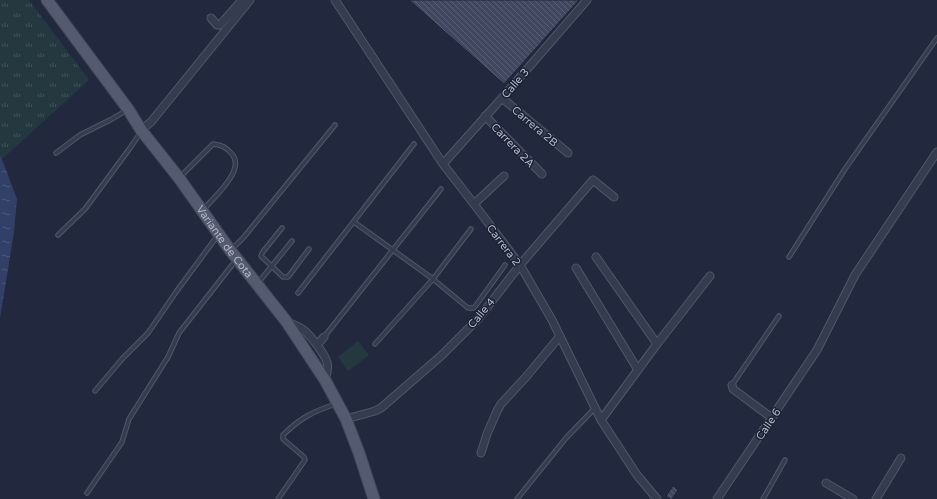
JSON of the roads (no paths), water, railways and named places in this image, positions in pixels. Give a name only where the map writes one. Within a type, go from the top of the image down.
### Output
[{"type":"main road","name":"Variante de Cota","points":[[47,0],[128,109],[141,130],[179,178],[218,234],[256,285],[286,321],[325,380],[346,419],[374,499]]},
{"type":"street","points":[[211,18],[217,25],[220,25],[242,0]]},
{"type":"street","points":[[141,130],[151,122],[250,0]]},
{"type":"street","name":"Calle 3","points":[[442,164],[502,98],[587,0]]},
{"type":"street","name":"Carrera 2","points":[[337,1],[442,164],[520,265],[560,336],[601,420],[637,475],[657,499]]},
{"type":"street","name":"Carrera 2B","points":[[502,98],[568,153]]},
{"type":"street","name":"Carrera 2A","points":[[485,116],[542,174]]},
{"type":"street","name":"Calle 6","points":[[717,499],[819,348],[855,275],[937,152]]},
{"type":"street","points":[[474,204],[504,176]]},
{"type":"street","name":"Calle 4","points":[[346,419],[381,408],[442,355],[478,319],[520,265],[593,180],[614,197]]},
{"type":"street","points":[[596,257],[657,344]]},
{"type":"street","points":[[576,268],[638,370]]},
{"type":"street","points":[[601,420],[657,344],[710,276]]},
{"type":"street","points":[[286,321],[304,329],[325,355],[328,371],[325,380]]},
{"type":"street","points":[[481,453],[496,411],[560,336]]},
{"type":"street","points":[[317,345],[324,337]]},
{"type":"street","points":[[732,385],[733,389],[772,418]]},
{"type":"street","points":[[876,499],[901,458]]},
{"type":"street","points":[[826,483],[853,499]]},
{"type":"lane","points":[[789,257],[845,169],[937,38]]},
{"type":"lane","points":[[56,153],[80,134],[112,119],[128,109]]},
{"type":"lane","points":[[230,250],[244,237],[335,125]]},
{"type":"lane","points":[[58,234],[85,209],[130,148],[141,130]]},
{"type":"lane","points":[[179,178],[213,144],[224,146],[234,156],[236,166],[231,178],[201,211]]},
{"type":"lane","points":[[298,294],[414,144]]},
{"type":"lane","points":[[324,337],[442,189]]},
{"type":"lane","points":[[354,222],[393,249],[471,309],[474,308],[505,265]]},
{"type":"lane","points":[[282,228],[261,256],[283,276],[288,277],[309,249]]},
{"type":"lane","points":[[375,344],[433,279],[471,229]]},
{"type":"lane","points":[[95,391],[122,359],[148,333],[218,234]]},
{"type":"lane","points":[[256,285],[292,241]]},
{"type":"lane","points":[[87,494],[122,442],[129,419],[168,357],[179,333],[237,259]]},
{"type":"lane","points":[[732,385],[779,316]]},
{"type":"lane","points":[[278,499],[305,460],[304,457],[283,439],[283,434],[306,416],[338,403]]},
{"type":"lane","points":[[517,499],[566,438],[596,408]]},
{"type":"lane","points":[[763,499],[784,460]]},
{"type":"water","points":[[0,154],[17,199],[14,232],[0,318]]}]
